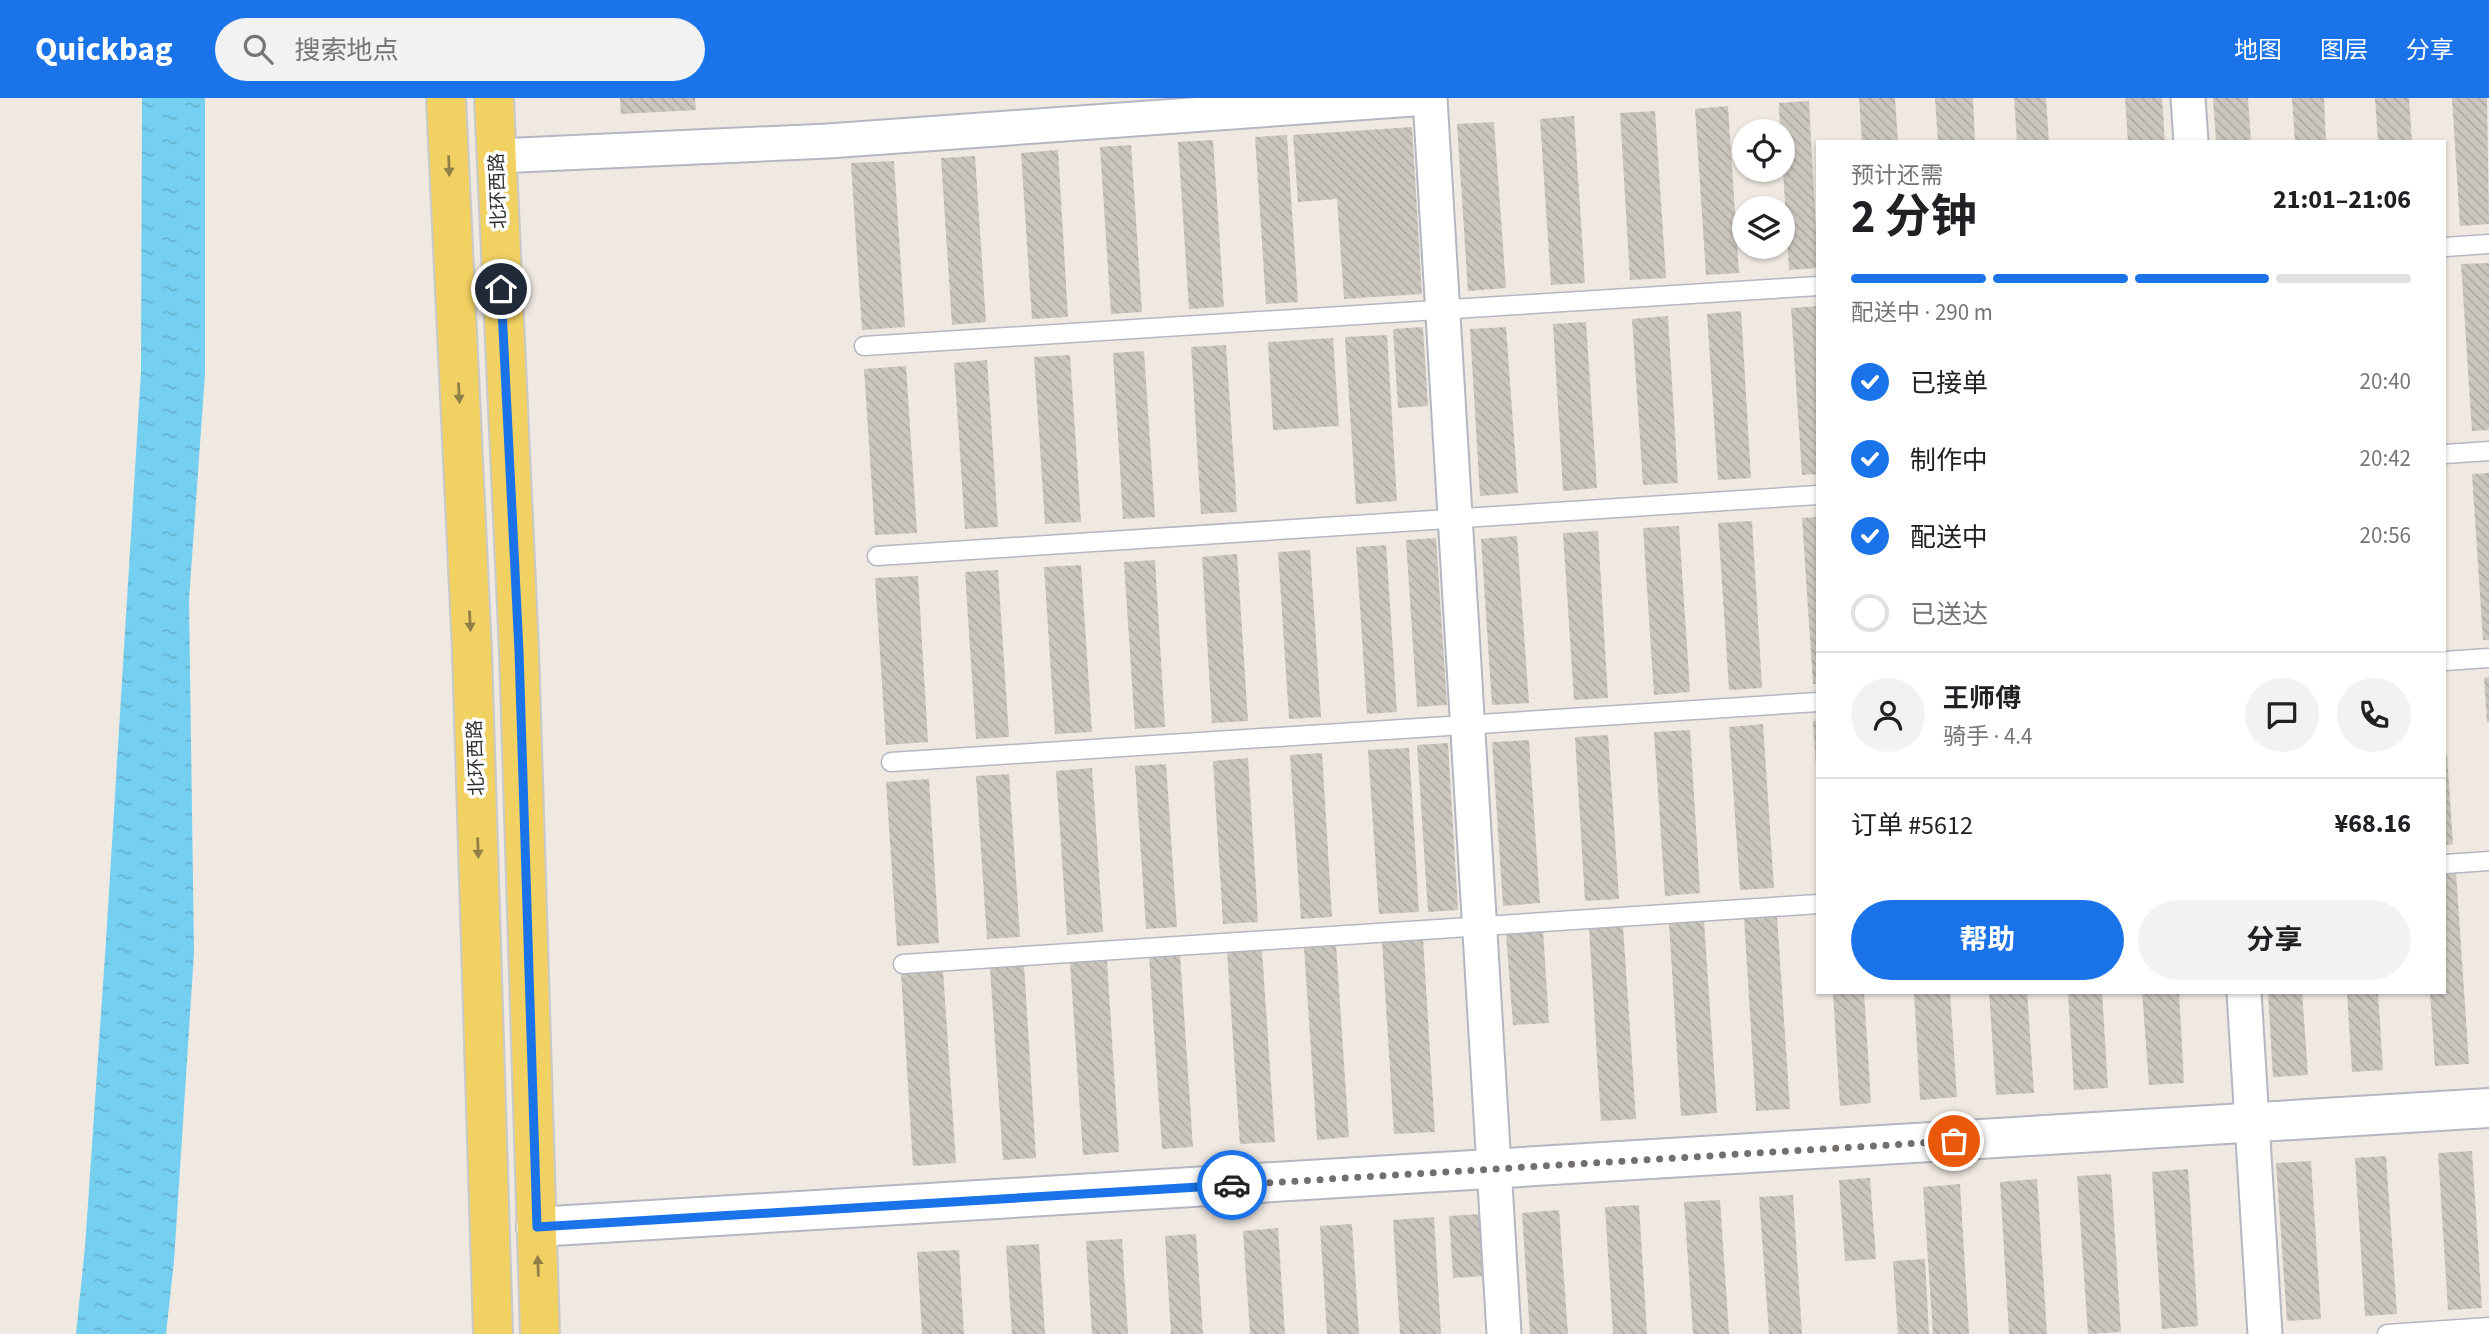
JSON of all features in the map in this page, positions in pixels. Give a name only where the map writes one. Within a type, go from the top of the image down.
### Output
[{"type":"main road","name":"北环西路","points":[[446,98],[472,666],[493,1334]]},
{"type":"main road","name":"北环西路","points":[[494,98],[519,651],[540,1334]]},
{"type":"street","points":[[496,156],[828,141],[1429,98],[1504,1334]]},
{"type":"street","points":[[2188,98],[2190,140]]},
{"type":"street","points":[[2244,994],[2265,1334]]},
{"type":"street","points":[[537,1227],[2489,1108]]},
{"type":"lane","points":[[2446,247],[2489,244]]},
{"type":"lane","points":[[864,346],[1816,286]]},
{"type":"lane","points":[[2446,454],[2489,451]]},
{"type":"lane","points":[[877,556],[1816,495]]},
{"type":"lane","points":[[2446,661],[2489,658]]},
{"type":"lane","points":[[891,762],[1816,702]]},
{"type":"lane","points":[[2446,864],[2489,861]]},
{"type":"lane","points":[[903,964],[1816,904]]},
{"type":"lane","points":[[2387,1334],[2489,1327]]},
{"type":"water","points":[[142,98],[205,98],[205,374],[189,600],[194,953],[174,1261],[166,1334],[76,1334],[85,1247],[106,941],[141,372]]},
{"type":"building","points":[[620,98],[695,98],[696,110],[621,114]]},
{"type":"building","points":[[1859,98],[1895,98],[1898,140],[1862,140]]},
{"type":"building","points":[[1935,98],[1973,98],[1975,140],[1938,140]]},
{"type":"building","points":[[2014,98],[2046,98],[2049,140],[2017,140]]},
{"type":"building","points":[[2125,98],[2162,98],[2165,140],[2128,140]]},
{"type":"building","points":[[2213,98],[2248,98],[2251,140],[2216,140]]},
{"type":"building","points":[[2292,98],[2324,98],[2326,140],[2295,140]]},
{"type":"building","points":[[2375,98],[2409,98],[2412,140],[2378,140]]},
{"type":"building","points":[[2452,98],[2487,98],[2489,224],[2460,226]]},
{"type":"building","points":[[1809,101],[1816,268],[1789,270],[1788,259],[1795,259],[1795,196],[1785,196],[1784,182],[1795,182],[1795,119],[1780,119],[1779,103]]},
{"type":"building","points":[[1728,106],[1734,196],[1732,259],[1738,259],[1739,273],[1706,275],[1695,109]]},
{"type":"building","points":[[1655,111],[1666,278],[1630,280],[1620,113]]},
{"type":"building","points":[[1574,116],[1585,283],[1551,285],[1540,119]]},
{"type":"building","points":[[1494,122],[1506,288],[1468,291],[1457,124]]},
{"type":"building","points":[[1412,127],[1422,294],[1344,299],[1337,199],[1298,202],[1293,135]]},
{"type":"building","points":[[1287,135],[1298,302],[1266,304],[1255,137]]},
{"type":"building","points":[[1213,140],[1224,307],[1189,309],[1178,142]]},
{"type":"building","points":[[1131,145],[1142,312],[1111,314],[1100,147]]},
{"type":"building","points":[[1058,150],[1068,317],[1032,319],[1021,153]]},
{"type":"building","points":[[975,156],[986,322],[952,325],[941,158]]},
{"type":"building","points":[[894,161],[905,327],[862,330],[851,163]]},
{"type":"building","points":[[2489,263],[2489,430],[2472,431],[2461,264]]},
{"type":"building","points":[[1816,306],[1816,474],[1802,475],[1791,308]]},
{"type":"building","points":[[1741,311],[1751,478],[1718,480],[1707,314]]},
{"type":"building","points":[[1668,316],[1678,483],[1643,485],[1632,319]]},
{"type":"building","points":[[1586,322],[1597,488],[1563,491],[1553,324]]},
{"type":"building","points":[[1423,327],[1428,406],[1398,408],[1393,329]]},
{"type":"building","points":[[1506,327],[1518,493],[1480,496],[1470,329]]},
{"type":"building","points":[[1387,335],[1397,501],[1356,504],[1345,337]]},
{"type":"building","points":[[1333,338],[1339,426],[1273,430],[1268,342]]},
{"type":"building","points":[[1226,345],[1237,512],[1201,514],[1191,347]]},
{"type":"building","points":[[1144,351],[1155,517],[1123,519],[1113,353]]},
{"type":"building","points":[[1070,355],[1081,522],[1045,524],[1034,357]]},
{"type":"building","points":[[987,360],[998,527],[965,529],[954,363]]},
{"type":"building","points":[[906,366],[917,533],[875,535],[864,369]]},
{"type":"building","points":[[2489,473],[2489,640],[2483,640],[2472,474]]},
{"type":"building","points":[[1816,517],[1816,684],[1813,684],[1802,518]]},
{"type":"building","points":[[1752,521],[1762,688],[1729,690],[1718,523]]},
{"type":"building","points":[[1679,526],[1690,692],[1654,695],[1643,528]]},
{"type":"building","points":[[1598,531],[1608,698],[1574,700],[1563,533]]},
{"type":"building","points":[[1517,536],[1529,703],[1492,705],[1481,539]]},
{"type":"building","points":[[1436,538],[1447,705],[1417,707],[1406,540]]},
{"type":"building","points":[[1386,545],[1397,712],[1367,714],[1356,547]]},
{"type":"building","points":[[1310,550],[1321,717],[1289,719],[1278,552]]},
{"type":"building","points":[[1237,554],[1248,721],[1212,723],[1202,557]]},
{"type":"building","points":[[1155,560],[1165,727],[1135,729],[1124,562]]},
{"type":"building","points":[[1081,565],[1092,732],[1055,734],[1044,567]]},
{"type":"building","points":[[998,570],[1009,737],[976,739],[965,572]]},
{"type":"building","points":[[918,576],[928,742],[886,745],[875,578]]},
{"type":"building","points":[[2489,677],[2489,722],[2487,722],[2484,678]]},
{"type":"building","points":[[1813,721],[1816,721],[1816,767]]},
{"type":"building","points":[[1763,724],[1774,888],[1740,890],[1729,727]]},
{"type":"building","points":[[1690,730],[1700,893],[1665,896],[1654,732]]},
{"type":"building","points":[[1608,735],[1619,899],[1585,901],[1575,737]]},
{"type":"building","points":[[1529,740],[1540,903],[1503,906],[1492,742]]},
{"type":"building","points":[[1448,743],[1458,910],[1428,912],[1417,745]]},
{"type":"building","points":[[1409,748],[1419,912],[1379,914],[1368,750]]},
{"type":"building","points":[[1322,753],[1332,917],[1301,919],[1290,755]]},
{"type":"building","points":[[2446,755],[2447,755],[2453,844],[2446,845]]},
{"type":"building","points":[[1248,758],[1258,922],[1223,924],[1213,761]]},
{"type":"building","points":[[1166,764],[1177,927],[1146,929],[1135,766]]},
{"type":"building","points":[[1092,768],[1103,932],[1067,935],[1056,771]]},
{"type":"building","points":[[1009,774],[1020,937],[987,939],[976,776]]},
{"type":"building","points":[[929,779],[939,943],[897,946],[886,782]]},
{"type":"building","points":[[2456,872],[2469,1064],[2435,1066],[2430,994],[2446,994],[2446,873]]},
{"type":"building","points":[[1777,916],[1790,1109],[1756,1111],[1744,918]]},
{"type":"building","points":[[1704,921],[1717,1113],[1681,1116],[1669,923]]},
{"type":"building","points":[[1623,926],[1636,1119],[1601,1121],[1589,928]]},
{"type":"building","points":[[1543,931],[1549,1023],[1513,1025],[1506,934]]},
{"type":"building","points":[[1423,939],[1435,1132],[1394,1134],[1382,942]]},
{"type":"building","points":[[1336,945],[1349,1137],[1317,1140],[1304,947]]},
{"type":"building","points":[[1262,950],[1275,1142],[1240,1144],[1227,952]]},
{"type":"building","points":[[1180,955],[1193,1147],[1162,1149],[1149,957]]},
{"type":"building","points":[[1107,960],[1119,1152],[1083,1155],[1070,962]]},
{"type":"building","points":[[1024,965],[1036,1158],[1003,1160],[990,968]]},
{"type":"building","points":[[943,971],[956,1163],[913,1166],[901,973]]},
{"type":"building","points":[[1833,994],[1864,994],[1871,1103],[1840,1106]]},
{"type":"building","points":[[1914,994],[1950,994],[1957,1097],[1920,1100]]},
{"type":"building","points":[[1989,994],[2027,994],[2034,1093],[1996,1095]]},
{"type":"building","points":[[2068,994],[2102,994],[2108,1088],[2074,1090]]},
{"type":"building","points":[[2142,994],[2179,994],[2184,1083],[2149,1085]]},
{"type":"building","points":[[2268,994],[2302,994],[2308,1075],[2273,1077]]},
{"type":"building","points":[[2347,994],[2378,994],[2383,1070],[2352,1072]]},
{"type":"building","points":[[2472,1151],[2482,1308],[2448,1310],[2438,1153]]},
{"type":"building","points":[[2386,1156],[2397,1314],[2365,1316],[2355,1158]]},
{"type":"building","points":[[2311,1161],[2321,1319],[2287,1321],[2276,1163]]},
{"type":"building","points":[[2188,1169],[2198,1326],[2162,1329],[2152,1172]]},
{"type":"building","points":[[2111,1174],[2121,1332],[2088,1334],[2077,1176]]},
{"type":"building","points":[[1870,1178],[1876,1259],[1845,1261],[1839,1180]]},
{"type":"building","points":[[2037,1179],[2047,1334],[2009,1334],[2000,1182]]},
{"type":"building","points":[[1960,1184],[1969,1334],[1933,1334],[1923,1187]]},
{"type":"building","points":[[1793,1195],[1802,1334],[1769,1334],[1759,1197]]},
{"type":"building","points":[[1720,1200],[1729,1334],[1693,1334],[1684,1202]]},
{"type":"building","points":[[1639,1205],[1647,1334],[1613,1334],[1605,1207]]},
{"type":"building","points":[[1559,1210],[1568,1334],[1530,1334],[1522,1213]]},
{"type":"building","points":[[1481,1214],[1485,1276],[1453,1278],[1449,1216]]},
{"type":"building","points":[[1434,1217],[1441,1334],[1400,1334],[1393,1220]]},
{"type":"building","points":[[1352,1224],[1359,1334],[1327,1334],[1320,1226]]},
{"type":"building","points":[[1278,1228],[1285,1334],[1250,1334],[1243,1231]]},
{"type":"building","points":[[1196,1234],[1203,1334],[1171,1334],[1165,1236]]},
{"type":"building","points":[[1122,1239],[1128,1334],[1092,1334],[1086,1241]]},
{"type":"building","points":[[1039,1244],[1045,1334],[1012,1334],[1006,1246]]},
{"type":"building","points":[[959,1250],[964,1334],[922,1334],[917,1252]]},
{"type":"building","points":[[1925,1259],[1929,1334],[1898,1334],[1893,1261]]},
{"type":"way so far","points":[[1232,1185],[1954,1141]]},
{"type":"route","points":[[501,289],[519,651],[537,1227],[1232,1185]]}]
